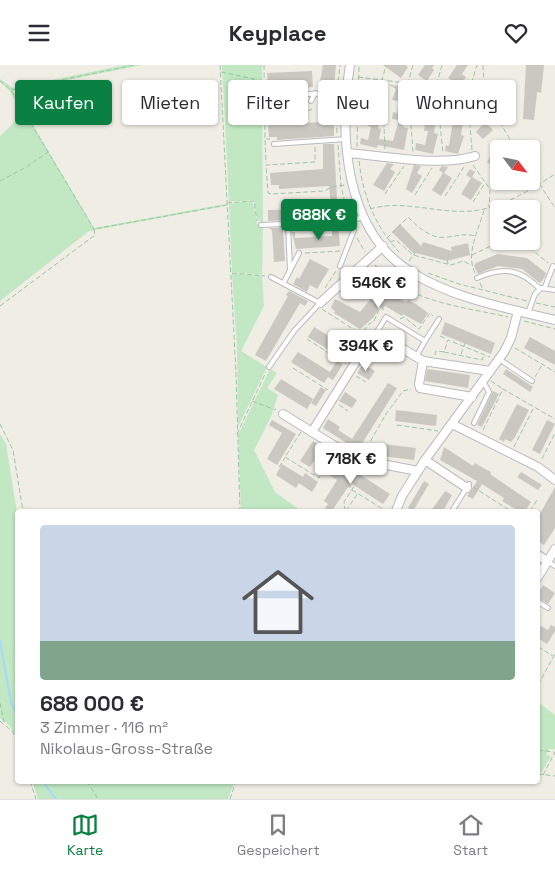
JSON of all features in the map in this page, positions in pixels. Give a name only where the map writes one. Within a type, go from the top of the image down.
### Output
[{"type":"street","points":[[348,80],[350,65]]},
{"type":"street","points":[[347,125],[352,183],[364,217],[404,267],[431,283],[517,315],[528,313],[555,320]]},
{"type":"street","points":[[348,153],[444,160],[460,160],[475,156]]},
{"type":"street","points":[[318,305],[387,244]]},
{"type":"street","points":[[397,509],[402,496],[425,460],[487,377],[508,344],[517,315]]},
{"type":"street","points":[[312,432],[363,350],[372,343],[390,341],[419,359],[487,377]]},
{"type":"street","points":[[419,359],[420,387],[424,390],[472,397]]},
{"type":"street","points":[[283,414],[338,449],[360,460],[418,471]]},
{"type":"street","points":[[452,424],[538,467],[555,480]]},
{"type":"street","points":[[425,460],[468,486]]},
{"type":"street","points":[[540,573],[555,549]]},
{"type":"street","points":[[540,556],[547,561]]},
{"type":"lane","points":[[308,93],[317,93]]},
{"type":"lane","points":[[311,101],[317,93]]},
{"type":"lane","points":[[274,144],[347,139]]},
{"type":"lane","points":[[261,225],[350,221],[364,217]]},
{"type":"lane","points":[[288,224],[290,270]]},
{"type":"lane","points":[[340,266],[354,230]]},
{"type":"lane","points":[[284,282],[299,253]]},
{"type":"lane","points":[[546,287],[554,266]]},
{"type":"lane","points":[[477,278],[496,271],[519,273],[540,289]]},
{"type":"lane","points":[[269,367],[294,331],[318,305],[284,282],[271,277]]},
{"type":"lane","points":[[528,313],[531,302],[540,289],[546,287],[555,290]]},
{"type":"lane","points":[[375,335],[386,317],[425,341]]},
{"type":"lane","points":[[419,359],[425,341],[439,319]]},
{"type":"lane","points":[[498,360],[532,381]]},
{"type":"lane","points":[[474,423],[489,392],[487,377]]},
{"type":"lane","points":[[323,471],[338,449]]},
{"type":"lane","points":[[453,509],[468,486]]},
{"type":"lane","points":[[547,561],[555,566]]},
{"type":"lane","points":[[540,603],[548,609]]},
{"type":"path","points":[[11,90],[135,65]]},
{"type":"path","points":[[220,65],[236,374],[240,509]]},
{"type":"path","points":[[264,65],[264,80]]},
{"type":"path","points":[[338,80],[340,65]]},
{"type":"path","points":[[359,65],[357,77],[360,175],[370,209],[387,238],[387,244]]},
{"type":"path","points":[[386,65],[382,79],[386,156]]},
{"type":"path","points":[[409,80],[413,65]]},
{"type":"path","points":[[438,80],[442,65]]},
{"type":"path","points":[[472,80],[477,65]]},
{"type":"path","points":[[483,65],[484,80]]},
{"type":"path","points":[[220,72],[254,80]]},
{"type":"path","points":[[357,77],[398,81]]},
{"type":"path","points":[[0,81],[11,90],[94,229],[95,235],[0,306]]},
{"type":"path","points":[[308,110],[311,110],[317,93]]},
{"type":"path","points":[[265,125],[268,193],[326,191],[331,187],[352,183]]},
{"type":"path","points":[[337,125],[342,186],[350,221]]},
{"type":"path","points":[[385,195],[410,158],[409,125]]},
{"type":"path","points":[[440,125],[444,160]]},
{"type":"path","points":[[470,125],[471,146],[475,156],[472,164],[490,189],[489,207]]},
{"type":"path","points":[[503,125],[511,140]]},
{"type":"path","points":[[265,139],[270,139],[270,144],[274,144]]},
{"type":"path","points":[[266,165],[315,162],[314,142]]},
{"type":"path","points":[[0,181],[28,166],[48,152]]},
{"type":"path","points":[[446,196],[463,168],[475,156]]},
{"type":"path","points":[[415,195],[433,166],[433,159]]},
{"type":"path","points":[[555,174],[540,184],[555,208]]},
{"type":"path","points":[[473,202],[486,183]]},
{"type":"path","points":[[370,209],[385,205],[464,211],[484,209],[527,190]]},
{"type":"path","points":[[94,229],[227,204],[254,201],[256,220],[261,225]]},
{"type":"path","points":[[484,209],[475,236],[472,255],[495,244],[530,248],[554,266]]},
{"type":"path","points":[[387,238],[408,217],[421,231],[445,238],[466,233],[475,236]]},
{"type":"path","points":[[354,230],[361,246],[370,259],[388,278],[412,291],[447,303],[517,315],[555,329]]},
{"type":"path","points":[[387,244],[396,241],[398,238]]},
{"type":"path","points":[[396,241],[413,255],[448,264],[463,261],[471,265]]},
{"type":"path","points":[[387,244],[413,265]]},
{"type":"path","points":[[299,253],[346,251]]},
{"type":"path","points":[[409,261],[413,252]]},
{"type":"path","points":[[427,259],[428,255]]},
{"type":"path","points":[[462,256],[463,261]]},
{"type":"path","points":[[447,260],[448,264]]},
{"type":"path","points":[[325,288],[340,266]]},
{"type":"path","points":[[425,271],[459,284],[555,307]]},
{"type":"path","points":[[231,273],[271,277]]},
{"type":"path","points":[[318,305],[372,343]]},
{"type":"path","points":[[381,308],[380,311],[384,314]]},
{"type":"path","points":[[363,336],[364,333],[368,335]]},
{"type":"path","points":[[440,336],[481,351],[498,360]]},
{"type":"path","points":[[444,352],[448,338]]},
{"type":"path","points":[[307,339],[366,382]]},
{"type":"path","points":[[508,344],[555,372]]},
{"type":"path","points":[[460,356],[464,345]]},
{"type":"path","points":[[432,363],[436,351],[482,360],[484,354]]},
{"type":"path","points":[[532,381],[543,365]]},
{"type":"path","points":[[237,434],[269,367]]},
{"type":"path","points":[[293,368],[333,397],[348,411]]},
{"type":"path","points":[[487,377],[503,389],[555,419]]},
{"type":"path","points":[[360,460],[386,414],[403,391],[420,387]]},
{"type":"path","points":[[479,437],[503,389]]},
{"type":"path","points":[[252,401],[283,414]]},
{"type":"path","points":[[511,453],[534,408]]},
{"type":"path","points":[[0,424],[13,450],[23,509]]},
{"type":"path","points":[[396,425],[447,432]]},
{"type":"path","points":[[279,467],[304,427]]},
{"type":"path","points":[[538,467],[555,433]]},
{"type":"path","points":[[285,457],[319,478],[323,471]]},
{"type":"path","points":[[346,509],[344,503],[369,462]]},
{"type":"path","points":[[468,486],[505,508]]},
{"type":"path","points":[[352,490],[383,509]]},
{"type":"path","points":[[347,509],[358,493]]},
{"type":"path","points":[[531,509],[537,500]]},
{"type":"path","points":[[540,648],[554,656],[540,681]]},
{"type":"path","points":[[0,703],[4,723]]},
{"type":"path","points":[[0,721],[12,732],[15,738]]},
{"type":"path","points":[[540,750],[555,752],[543,775]]},
{"type":"path","points":[[540,774],[555,776]]},
{"type":"path","points":[[31,784],[36,799]]},
{"type":"path","points":[[89,784],[98,799]]},
{"type":"path","points":[[230,799],[235,784]]},
{"type":"green space","points":[[125,65],[142,65],[68,80],[52,80]]},
{"type":"green space","points":[[222,65],[262,65],[262,80],[228,80],[228,125],[262,125],[263,224],[257,219],[254,200],[229,202]]},
{"type":"green space","points":[[0,79],[15,88],[15,91],[13,91],[15,100],[10,91],[0,82]]},
{"type":"green space","points":[[15,122],[15,125],[33,125],[94,228],[225,204],[225,206],[89,231],[0,301],[0,136]]},
{"type":"green space","points":[[249,201],[253,203],[257,224],[263,226],[262,275],[232,272],[229,204]]},
{"type":"green space","points":[[232,273],[262,276],[264,306],[241,351],[267,367],[238,427],[237,348]]},
{"type":"green space","points":[[270,369],[277,373],[267,388],[278,395],[271,417],[254,450],[275,492],[298,509],[241,509],[238,435]]},
{"type":"green space","points":[[0,434],[6,444],[17,509],[15,509],[15,736],[9,725],[0,718]]},
{"type":"green space","points":[[540,704],[555,715],[555,749],[549,749],[546,755],[551,756],[541,773]]},
{"type":"green space","points":[[33,784],[234,784],[228,799],[38,799]]},
{"type":"building","points":[[323,65],[336,65],[335,80],[320,80]]},
{"type":"building","points":[[383,65],[405,65],[408,67],[401,78]]},
{"type":"building","points":[[425,65],[434,65],[432,68],[434,70],[428,80],[418,75]]},
{"type":"building","points":[[457,65],[468,65],[462,74],[466,77],[464,80],[451,80],[448,78]]},
{"type":"building","points":[[526,65],[544,65],[541,93],[537,92],[534,120],[523,119]]},
{"type":"building","points":[[312,71],[313,87],[308,87],[308,80],[268,80],[267,73]]},
{"type":"building","points":[[388,84],[398,86],[398,101],[392,100],[396,89]]},
{"type":"building","points":[[398,107],[398,120],[392,119],[393,112],[397,113]]},
{"type":"building","points":[[308,123],[334,125],[334,136],[277,140],[277,137],[269,137],[268,125],[308,125]]},
{"type":"building","points":[[398,124],[408,128],[404,150],[378,145],[377,148],[360,144],[361,138],[368,140],[371,127],[368,126],[379,125],[378,128],[381,129],[379,139],[393,141]]},
{"type":"building","points":[[425,125],[435,125],[434,133],[438,134],[433,154],[415,150],[416,143],[425,145],[428,131],[424,131]]},
{"type":"building","points":[[452,125],[463,125],[461,135],[464,136],[458,154],[445,151],[446,145],[449,146]]},
{"type":"building","points":[[482,125],[488,125],[493,130],[483,139],[476,132]]},
{"type":"building","points":[[323,144],[334,144],[338,218],[268,221],[268,210],[299,209],[299,205],[305,205],[306,208],[331,207],[329,186],[279,189],[279,185],[271,185],[270,173],[323,169]]},
{"type":"building","points":[[387,163],[394,164],[390,169],[395,172],[384,191],[373,185]]},
{"type":"building","points":[[414,165],[421,166],[417,173],[422,176],[412,193],[406,189]]},
{"type":"building","points":[[442,166],[448,167],[444,173],[452,178],[441,196],[432,190],[443,173],[439,170]]},
{"type":"building","points":[[470,169],[475,172],[472,177],[482,183],[471,200],[461,194],[471,178],[466,175]]},
{"type":"building","points":[[400,224],[421,246],[423,242],[452,251],[451,247],[468,243],[470,255],[447,261],[412,252],[392,232]]},
{"type":"building","points":[[338,225],[340,246],[296,249],[292,232],[295,232],[295,238],[332,236],[332,226]]},
{"type":"building","points":[[269,228],[283,228],[285,261],[274,262],[272,230]]},
{"type":"building","points":[[498,254],[527,258],[546,273],[545,277],[540,283],[522,269],[498,266],[478,274],[474,266],[476,263]]},
{"type":"building","points":[[310,259],[329,269],[317,289],[310,285],[307,292],[293,284],[297,277],[299,279]]},
{"type":"building","points":[[379,289],[406,302],[408,300],[428,313],[421,324],[385,306],[383,308],[380,306],[374,317],[360,329],[334,313],[335,311],[331,308],[335,299],[360,312]]},
{"type":"building","points":[[289,291],[308,301],[305,306],[300,303],[266,361],[255,355]]},
{"type":"building","points":[[445,322],[495,343],[491,354],[441,334]]},
{"type":"building","points":[[314,327],[347,347],[354,335],[359,338],[350,354],[344,350],[340,357],[308,337]]},
{"type":"building","points":[[530,337],[555,351],[555,365],[524,348]]},
{"type":"building","points":[[298,352],[330,372],[337,361],[343,364],[333,380],[328,377],[324,383],[291,362]]},
{"type":"building","points":[[363,364],[375,371],[369,380],[357,373]]},
{"type":"building","points":[[427,369],[470,375],[468,388],[425,381]]},
{"type":"building","points":[[506,369],[533,387],[530,392],[503,374]]},
{"type":"building","points":[[281,379],[313,399],[307,409],[274,389]]},
{"type":"building","points":[[388,383],[397,388],[361,445],[363,446],[361,452],[323,428],[328,419],[340,427],[338,430],[352,439]]},
{"type":"building","points":[[321,387],[326,390],[316,406],[311,403]]},
{"type":"building","points":[[493,391],[499,394],[482,427],[477,425]]},
{"type":"building","points":[[345,392],[357,400],[352,408],[339,401]]},
{"type":"building","points":[[517,404],[529,410],[515,437],[511,442],[505,439],[504,442],[499,439]]},
{"type":"building","points":[[396,410],[437,415],[436,426],[395,421]]},
{"type":"building","points":[[272,420],[296,434],[277,465],[267,459],[282,433],[269,425]]},
{"type":"building","points":[[547,420],[555,424],[540,454],[532,450]]},
{"type":"building","points":[[313,441],[323,447],[310,467],[300,461]]},
{"type":"building","points":[[375,443],[416,448],[414,460],[373,455]]},
{"type":"building","points":[[444,447],[473,466],[475,463],[491,472],[490,474],[531,502],[526,509],[516,509],[502,501],[504,498],[482,484],[473,499],[467,496],[477,481],[440,460]]},
{"type":"building","points":[[337,458],[354,469],[356,466],[361,469],[359,474],[390,494],[383,504],[352,484],[333,509],[324,509],[328,504],[324,501],[337,480],[327,474]]},
{"type":"building","points":[[282,464],[303,477],[305,473],[318,482],[312,492],[299,483],[296,488],[276,475]]},
{"type":"building","points":[[521,472],[542,485],[538,490],[517,477]]},
{"type":"building","points":[[424,481],[429,484],[414,509],[408,508]]},
{"type":"building","points":[[555,487],[555,528],[544,545],[540,542],[540,513]]},
{"type":"building","points":[[445,491],[452,495],[444,509],[432,509]]},
{"type":"building","points":[[543,585],[555,593],[548,604],[540,599],[540,590]]},
{"type":"building","points":[[551,625],[555,627],[555,631],[547,644],[540,639],[540,628],[541,626],[548,630]]},
{"type":"waterway","points":[[0,641],[11,702],[15,711]]},
{"type":"waterway","points":[[44,784],[56,799]]}]
